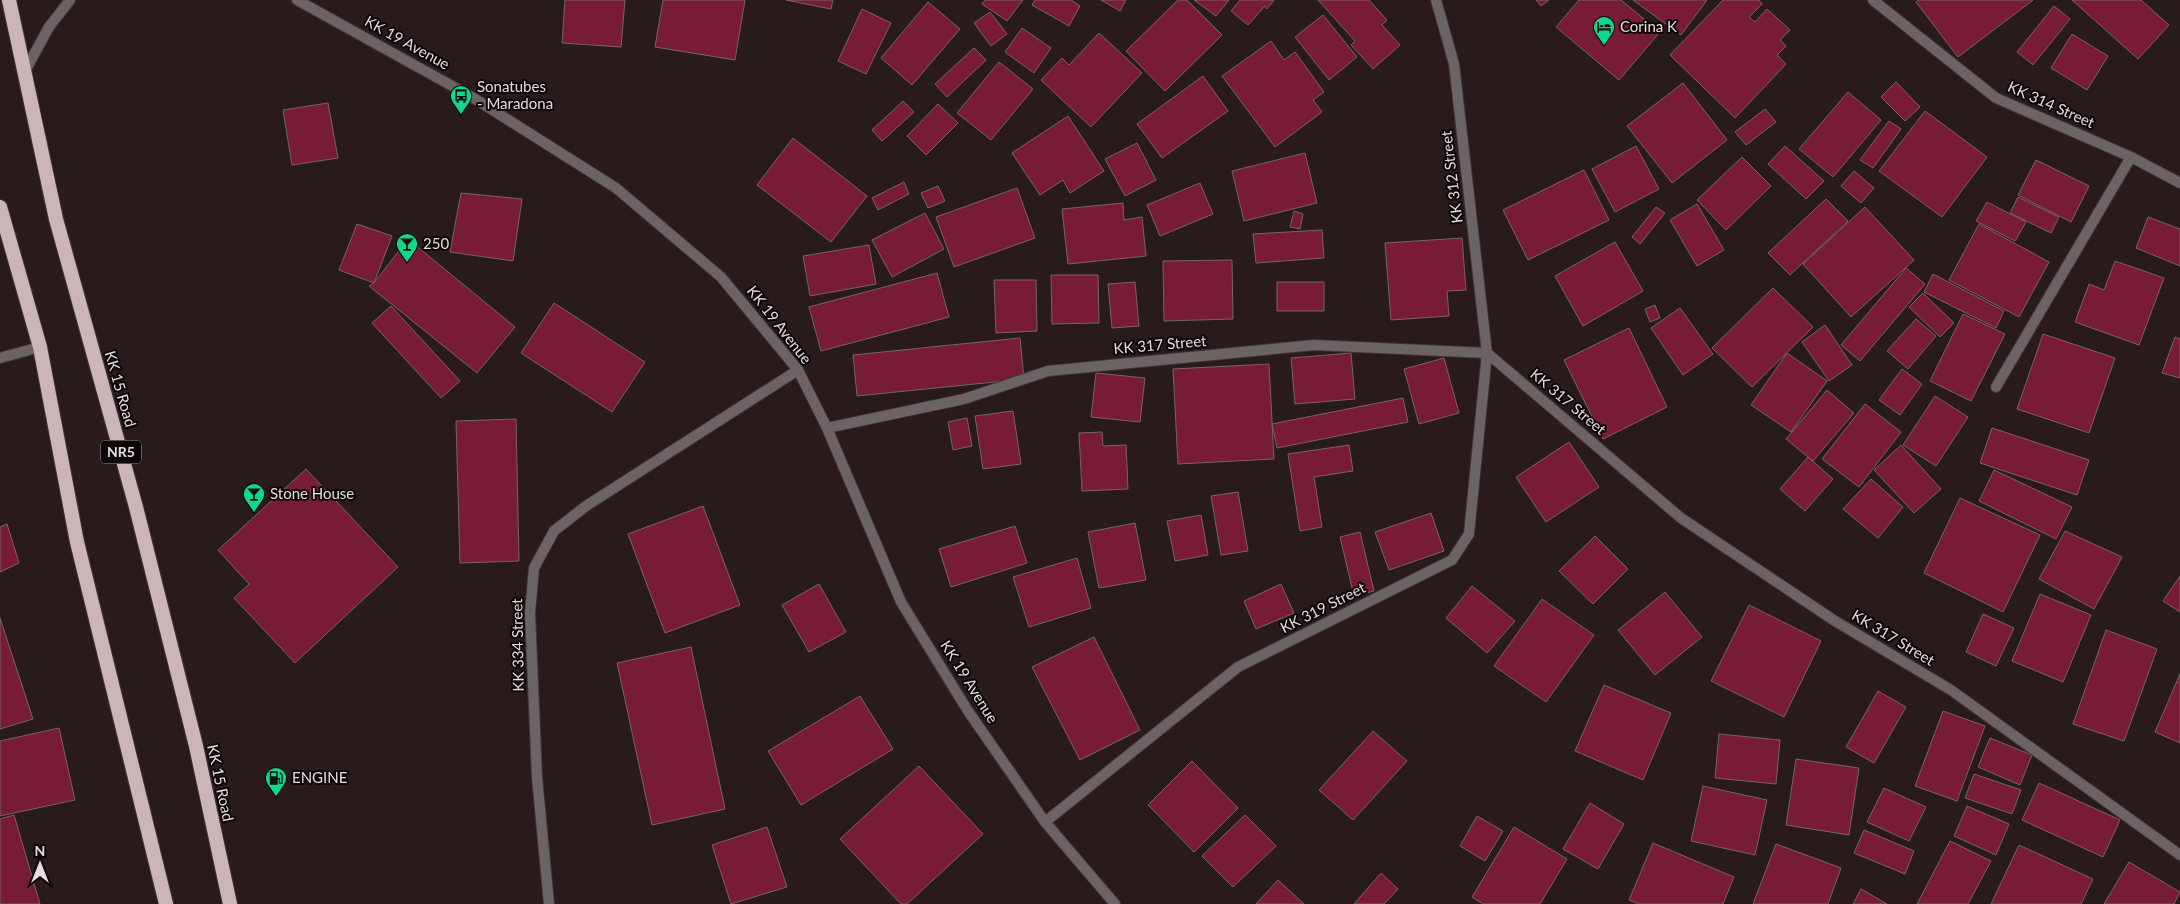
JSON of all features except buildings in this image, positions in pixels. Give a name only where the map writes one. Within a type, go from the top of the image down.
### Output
[{"type":"highway","name":"KK 15 Road","points":[[8,0],[56,219],[136,507],[196,746],[230,904]]},
{"type":"highway","points":[[0,207],[40,347],[76,542],[166,904]]},
{"type":"street","points":[[25,71],[49,28],[70,0]]},
{"type":"street","name":"KK 19 Avenue","points":[[297,0],[472,97],[616,188],[721,276],[798,370],[827,428],[901,602],[968,711],[1045,822],[1115,904]]},
{"type":"street","name":"KK 312 Street","points":[[1436,0],[1454,64],[1487,353]]},
{"type":"street","name":"KK 314 Street","points":[[1873,0],[1996,98],[2131,157],[2180,183]]},
{"type":"street","points":[[1996,387],[2131,157]]},
{"type":"street","name":"KK 317 Street","points":[[827,428],[964,399],[1048,371],[1314,345],[1487,353],[1681,518],[1835,621],[1951,690],[2180,855]]},
{"type":"street","points":[[0,358],[40,347]]},
{"type":"street","name":"KK 319 Street","points":[[1045,822],[1238,667],[1452,560],[1469,534],[1487,353]]},
{"type":"street","name":"KK 334 Street","points":[[549,904],[537,777],[530,622],[534,568],[554,531],[586,506],[798,370]]},
{"type":"place","name":"Corina K","points":[[1604,46]]},
{"type":"place","name":"Sonatubes - Maradona","points":[[461,115]]},
{"type":"place","name":"250","points":[[407,263]]},
{"type":"place","name":"Stone House","points":[[254,513]]},
{"type":"place","name":"ENGINE","points":[[276,797]]}]
